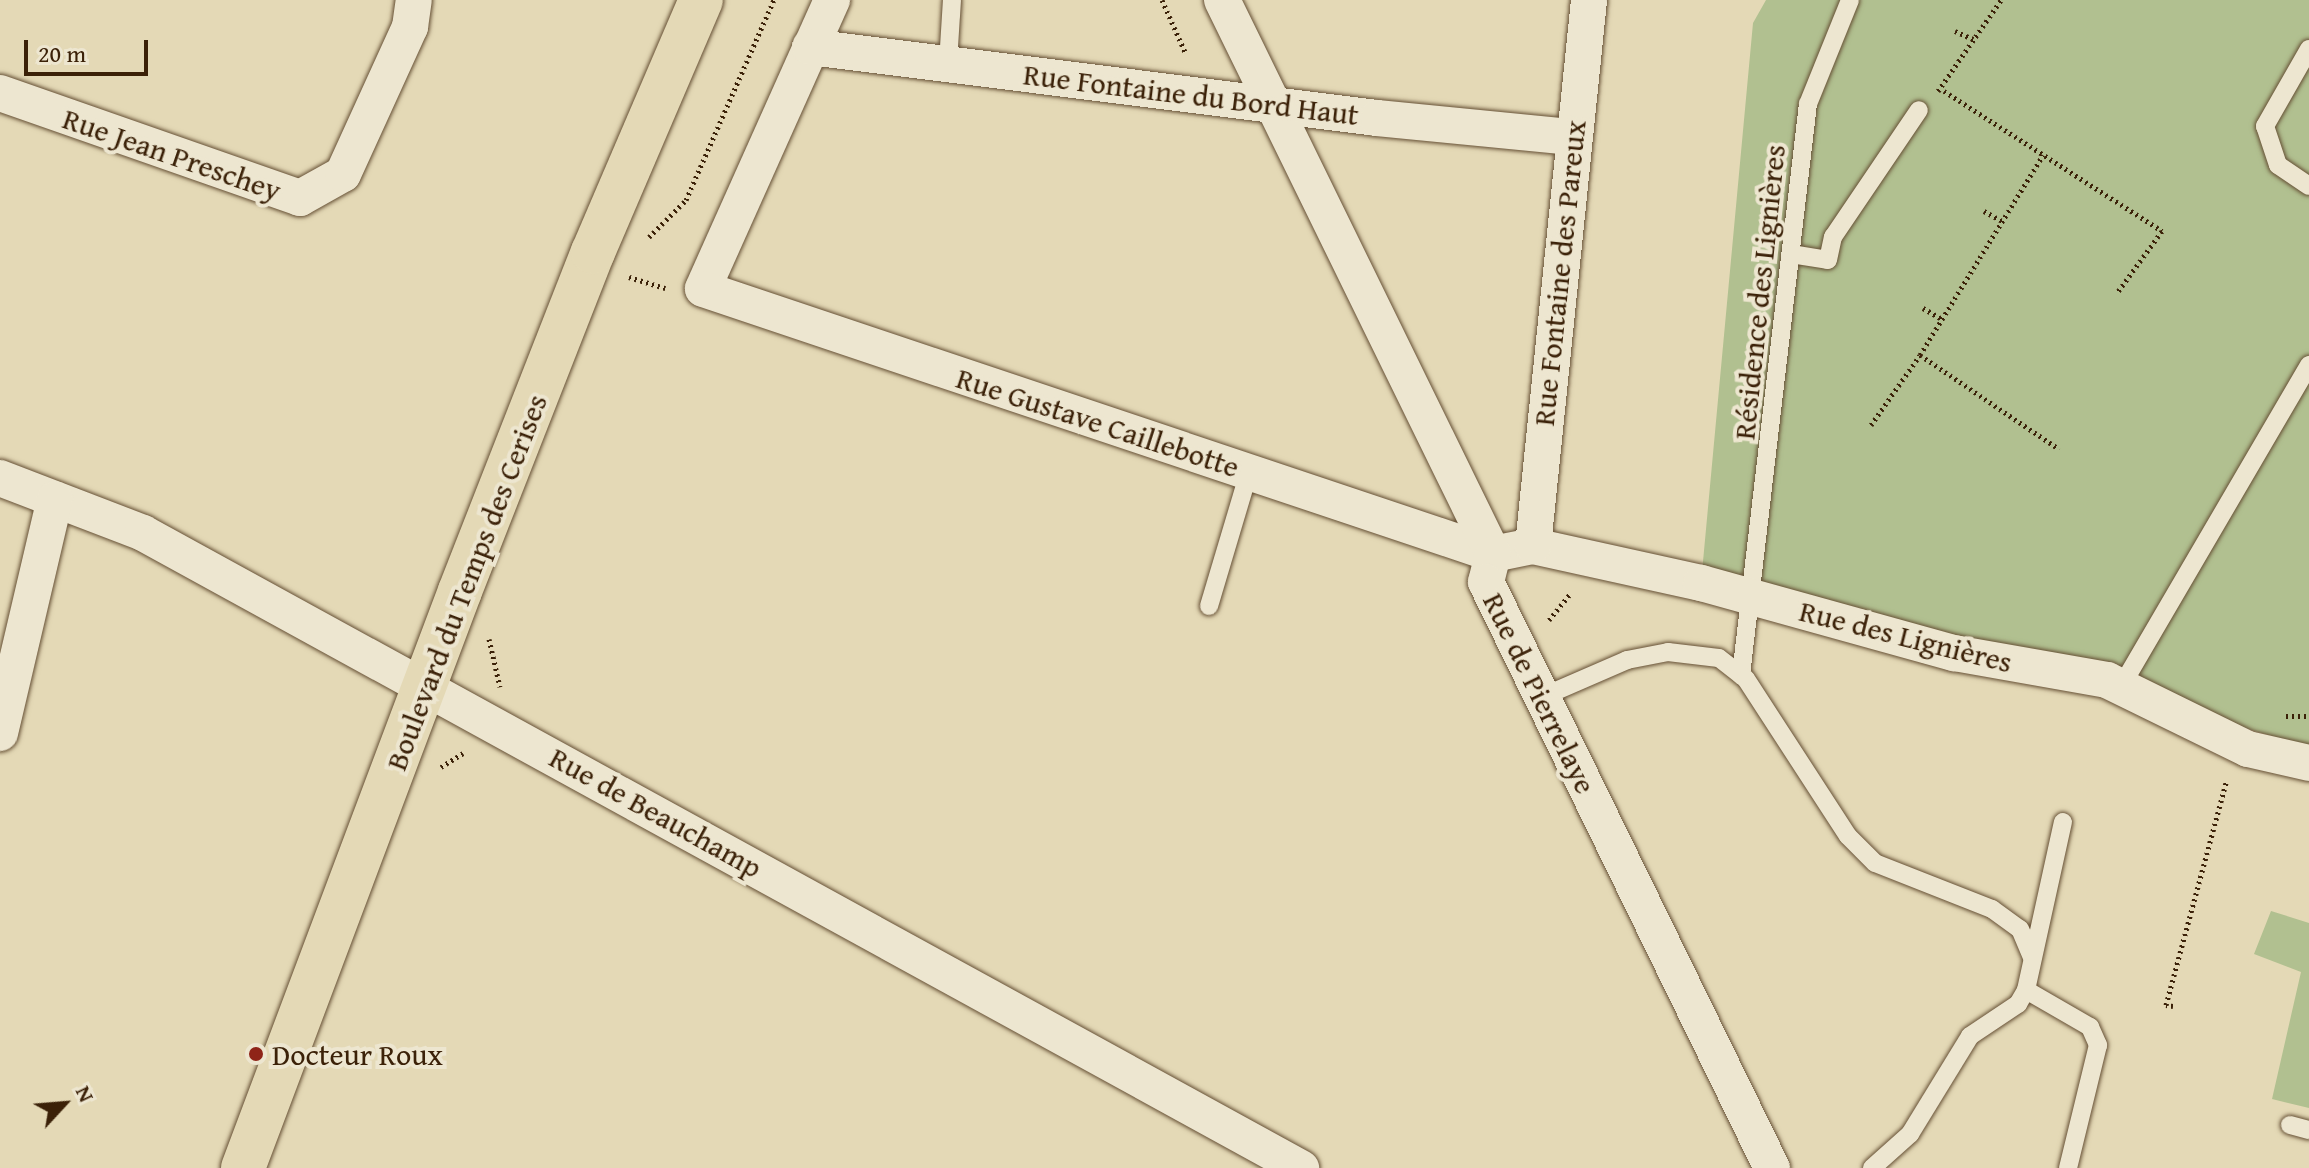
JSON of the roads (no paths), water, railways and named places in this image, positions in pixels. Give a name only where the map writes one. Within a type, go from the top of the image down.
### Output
[{"type":"main road","name":"Boulevard du Temps des Cerises","points":[[243,1168],[593,252],[701,0]]},
{"type":"street","name":"Rue Jean Preschey","points":[[0,93],[300,198],[343,174],[410,27],[414,0]]},
{"type":"street","points":[[810,47],[832,0]]},
{"type":"street","name":"Rue de Pierrelaye","points":[[1222,0],[1493,554],[1486,582],[1772,1168]]},
{"type":"street","name":"Rue Fontaine des Pareux","points":[[1533,546],[1572,137],[1589,0]]},
{"type":"street","name":"Rue Fontaine du Bord Haut","points":[[810,47],[1572,137]]},
{"type":"street","name":"Rue Gustave Caillebotte","points":[[810,47],[703,289],[1493,554]]},
{"type":"street","name":"Rue de Beauchamp","points":[[0,478],[143,533],[1301,1168]]},
{"type":"street","points":[[0,733],[55,499]]},
{"type":"street","name":"Rue des Lignières","points":[[1493,554],[1533,546],[1753,597],[1954,653],[2107,680],[2248,749],[2309,763]]},
{"type":"lane","points":[[948,63],[952,0]]},
{"type":"lane","name":"Résidence des Lignières","points":[[1741,675],[1753,597],[1808,104],[1850,0]]},
{"type":"lane","points":[[2309,49],[2265,126],[2278,165],[2309,186]]},
{"type":"lane","points":[[1791,254],[1828,260],[1833,237],[1919,110]]},
{"type":"lane","points":[[2107,680],[2125,680],[2309,365]]},
{"type":"lane","points":[[1209,606],[1249,472]]},
{"type":"lane","points":[[1542,697],[1627,660],[1668,652],[1719,658],[1741,675],[1848,836],[1875,863],[1992,909],[2020,929],[2032,957]]},
{"type":"lane","points":[[1872,1168],[1910,1134],[1970,1036],[2018,1004],[2026,990],[2063,822]]},
{"type":"lane","points":[[2026,990],[2090,1027],[2098,1045],[2068,1168]]},
{"type":"lane","points":[[2290,1125],[2309,1130]]},
{"type":"place","name":"Docteur Roux","points":[[256,1054]]}]
